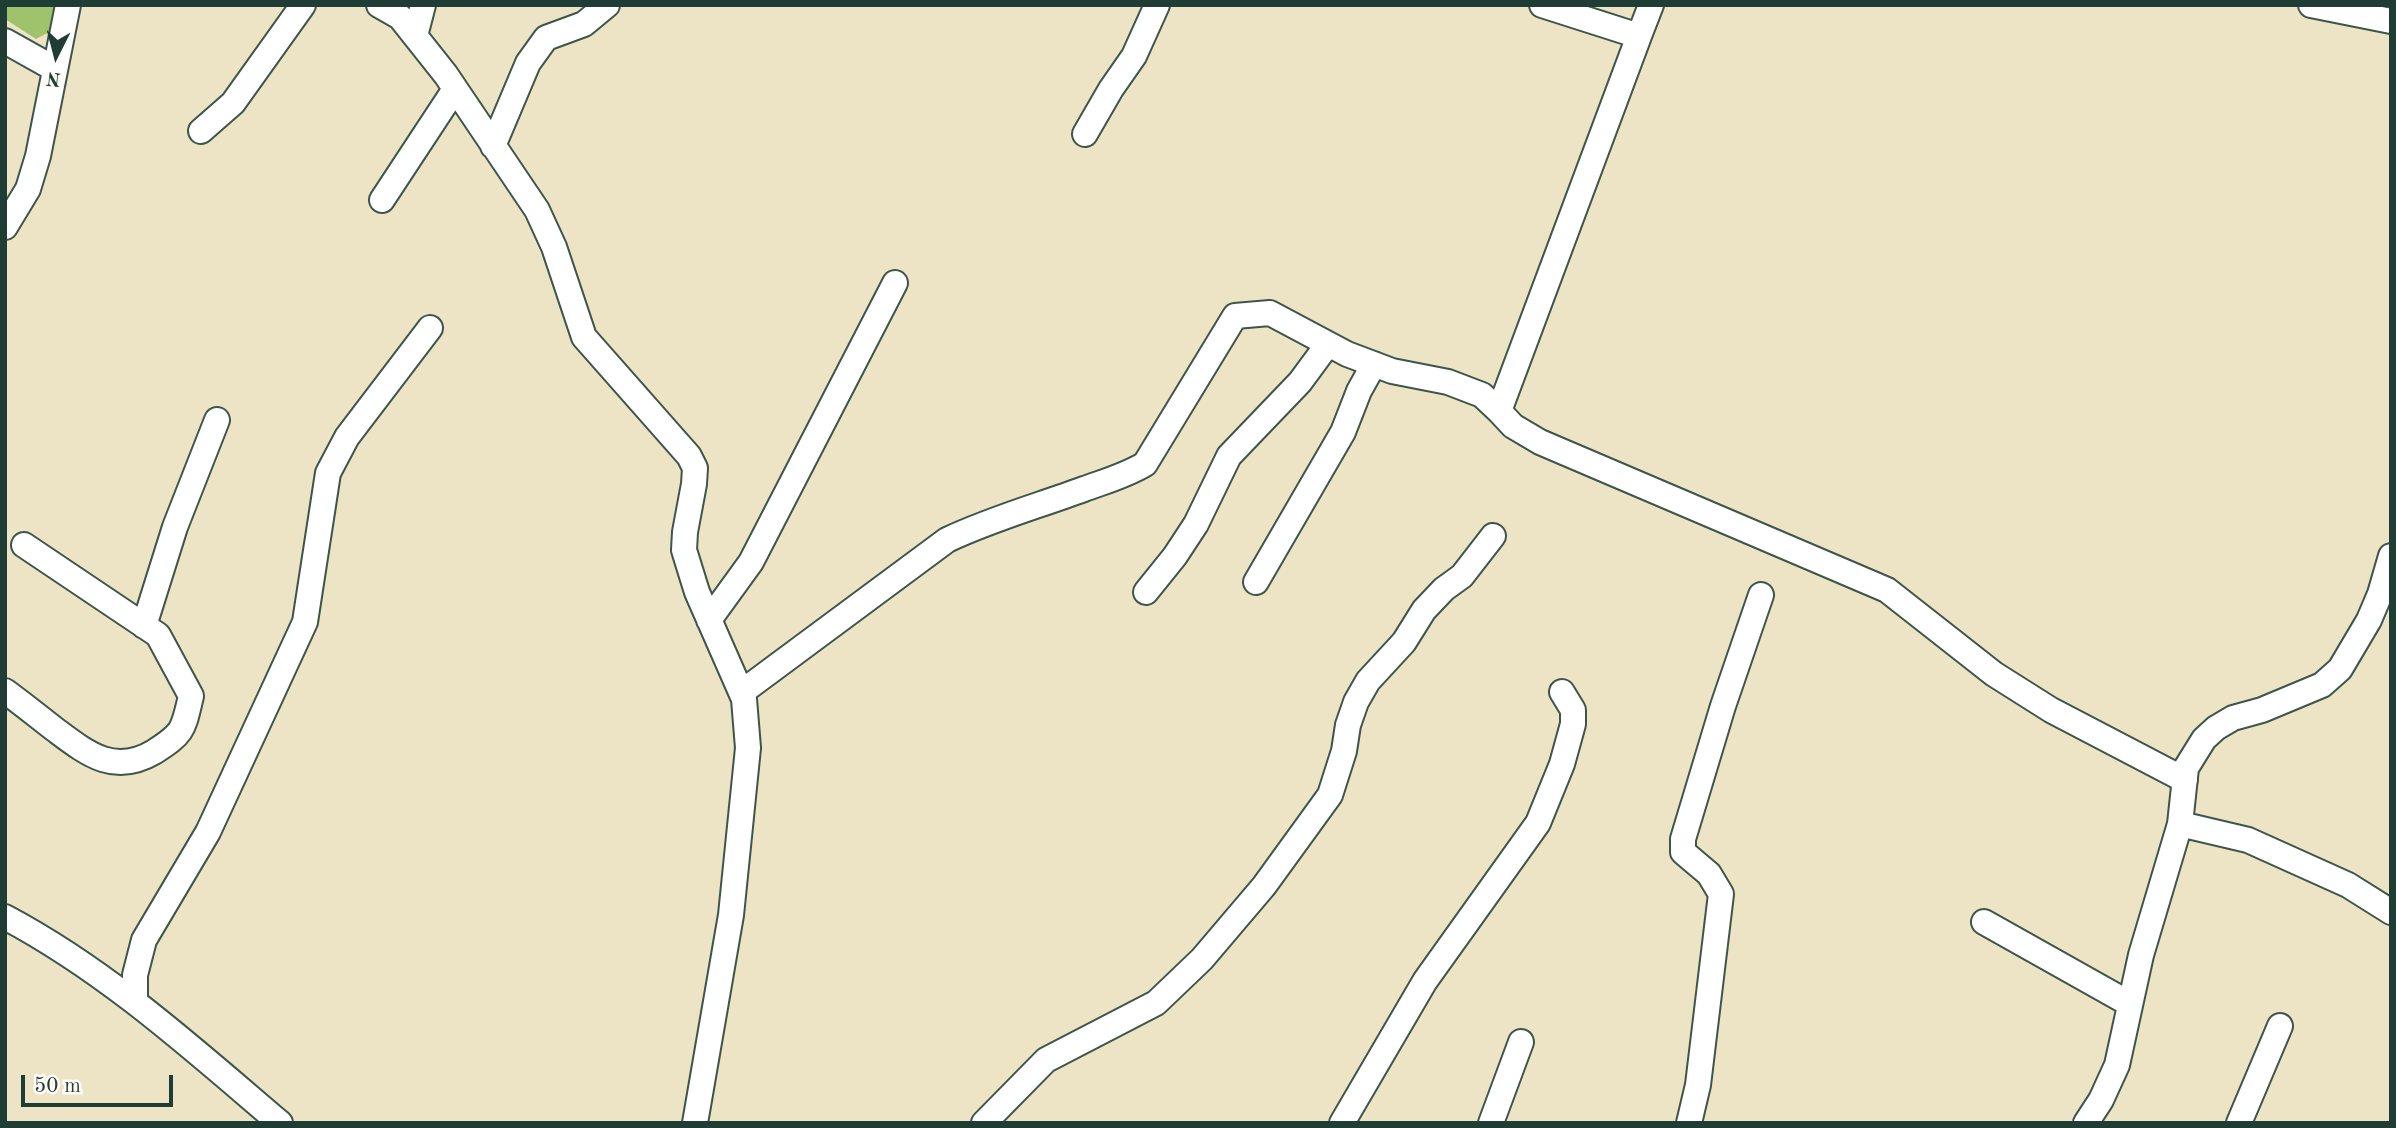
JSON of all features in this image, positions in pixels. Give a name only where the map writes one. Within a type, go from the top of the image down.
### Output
[{"type":"street","points":[[5,228],[28,189],[38,156],[68,5]]},
{"type":"street","points":[[201,131],[233,103],[303,5]]},
{"type":"street","points":[[379,5],[400,17],[415,36],[455,89],[537,210],[549,234],[584,337],[689,456],[695,468],[695,484],[684,550],[697,592],[742,692],[748,748],[731,915],[695,1123]]},
{"type":"street","points":[[415,36],[423,5]]},
{"type":"street","points":[[494,146],[528,63],[546,38],[584,24],[607,5]]},
{"type":"street","points":[[1086,134],[1111,89],[1134,56],[1157,5]]},
{"type":"street","points":[[1542,5],[1639,36]]},
{"type":"street","points":[[1500,411],[1651,5]]},
{"type":"street","points":[[2311,5],[2391,21]]},
{"type":"street","points":[[5,41],[55,69]]},
{"type":"street","points":[[382,200],[455,89]]},
{"type":"street","points":[[709,620],[751,562],[895,283]]},
{"type":"street","points":[[742,692],[947,540],[979,525],[1025,512],[1127,475],[1145,464],[1235,316],[1270,313],[1328,344],[1374,364],[1406,375],[1448,382],[1482,395],[1513,426],[1539,442],[1887,590],[1994,674],[2051,709],[2185,779]]},
{"type":"street","points":[[135,1000],[135,975],[144,940],[208,832],[305,622],[328,474],[347,437],[430,328]]},
{"type":"street","points":[[1146,592],[1196,524],[1229,456],[1281,403],[1328,344]]},
{"type":"street","points":[[1256,582],[1343,432],[1359,391],[1374,364]]},
{"type":"street","points":[[144,626],[175,527],[218,420]]},
{"type":"street","points":[[984,1123],[1046,1060],[1156,1003],[1202,959],[1264,886],[1330,795],[1344,751],[1348,725],[1356,702],[1368,681],[1404,642],[1424,610],[1444,589],[1462,576],[1493,536]]},
{"type":"street","points":[[5,691],[89,755],[107,761],[137,762],[176,738],[185,721],[191,696],[158,635],[24,545]]},
{"type":"street","points":[[2086,1123],[2101,1100],[2117,1065],[2141,955],[2180,824],[2186,768],[2203,739],[2216,728],[2232,718],[2262,710],[2322,685],[2340,669],[2369,620],[2391,556]]},
{"type":"street","points":[[1689,1123],[1698,1085],[1721,894],[1709,874],[1683,852],[1683,839],[1723,706],[1761,595]]},
{"type":"street","points":[[1342,1123],[1425,981],[1538,823],[1562,764],[1573,724],[1573,710],[1562,692]]},
{"type":"street","points":[[2180,824],[2248,840],[2348,885],[2391,912]]},
{"type":"street","points":[[5,917],[33,932],[135,1000],[280,1123]]},
{"type":"street","points":[[1984,922],[2130,1004]]},
{"type":"street","points":[[2239,1123],[2280,1026]]},
{"type":"street","points":[[1491,1123],[1521,1042]]},
{"type":"green space","points":[[5,5],[58,5],[55,29],[36,39],[5,19]]}]
